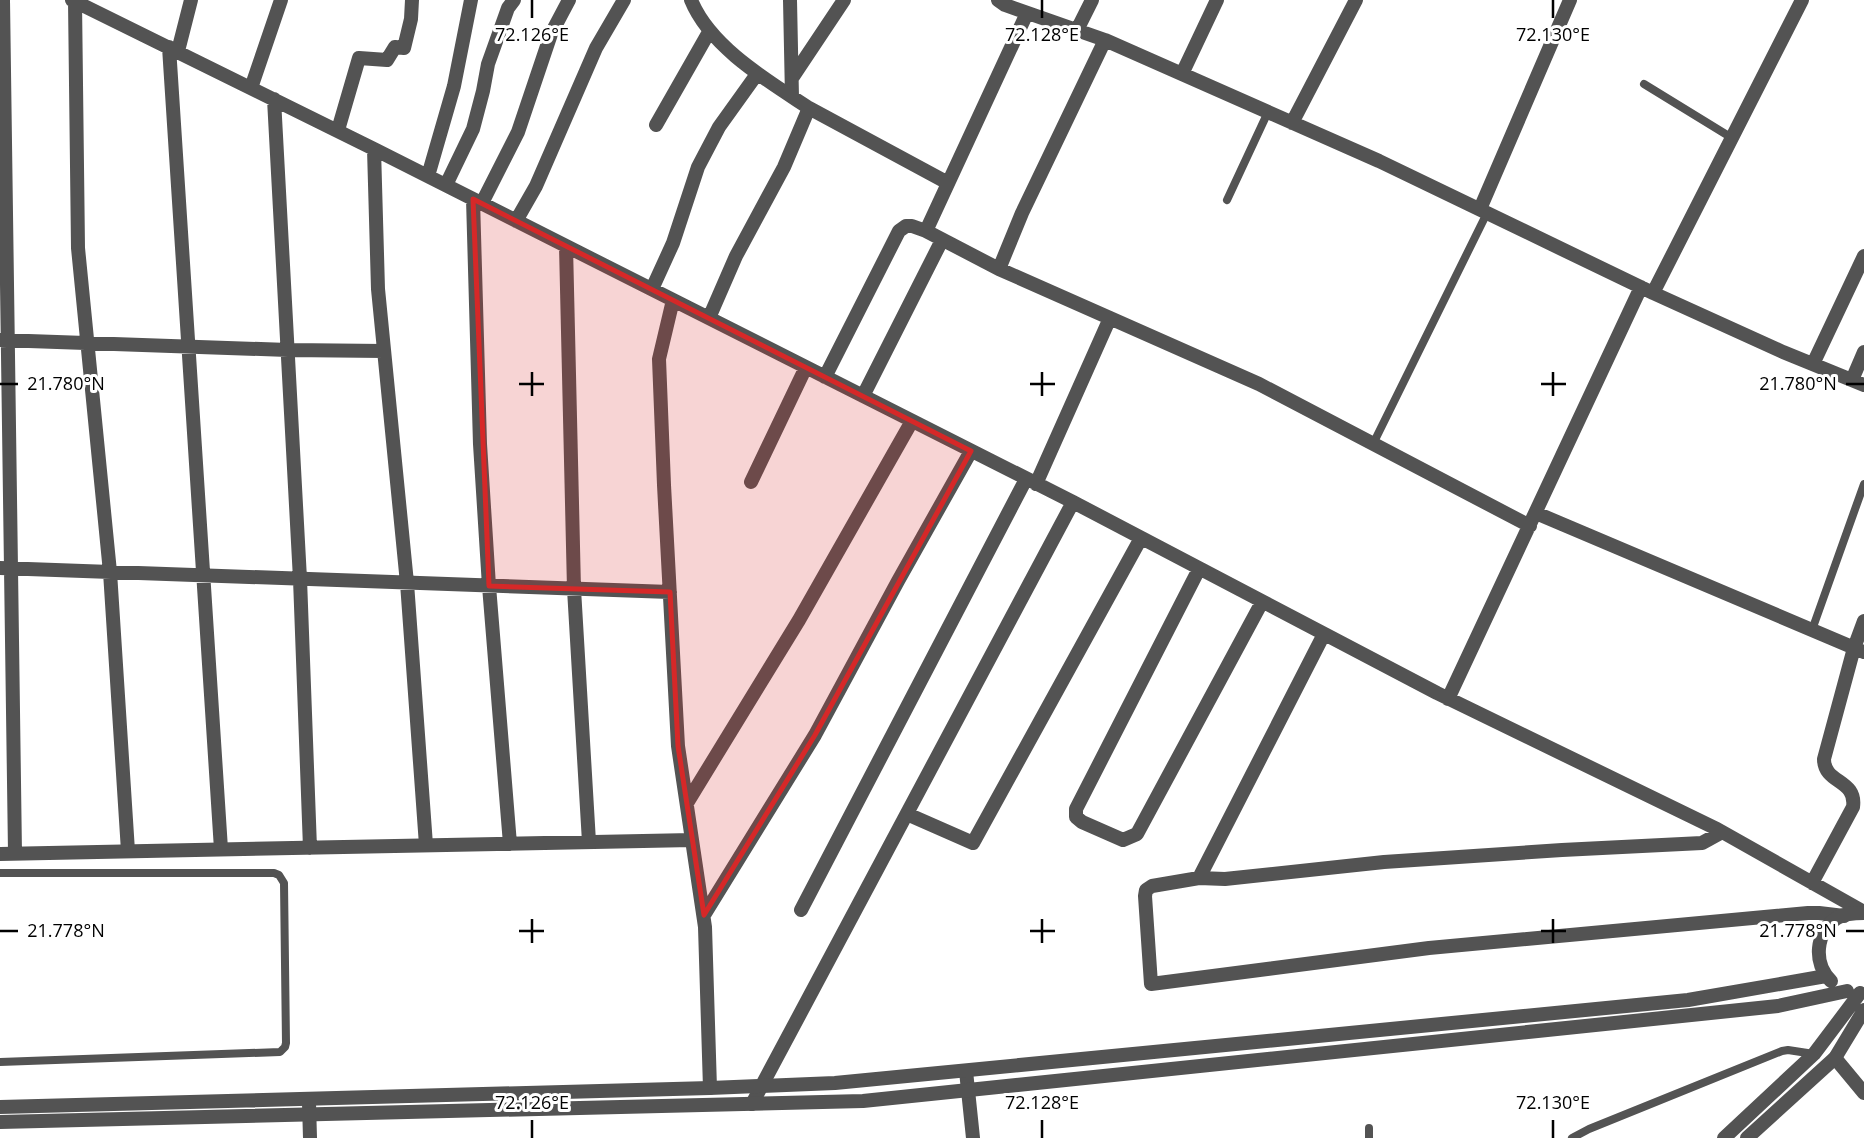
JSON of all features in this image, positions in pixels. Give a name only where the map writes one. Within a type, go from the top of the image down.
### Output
[{"type":"street","points":[[3,0],[7,853],[692,840]]},
{"type":"street","points":[[191,0],[173,49],[188,346],[221,849]]},
{"type":"street","points":[[251,88],[281,0]]},
{"type":"street","points":[[338,130],[359,58],[387,60],[395,47],[404,48],[411,19],[412,0]]},
{"type":"street","points":[[428,176],[454,86],[471,0]]},
{"type":"street","points":[[446,186],[473,129],[488,64],[508,8],[514,0]]},
{"type":"street","points":[[510,844],[480,444],[477,201],[518,132],[551,34],[569,0]]},
{"type":"street","points":[[516,221],[536,186],[596,48],[624,0]]},
{"type":"street","points":[[691,0],[709,32],[757,74],[809,108],[948,183]]},
{"type":"street","points":[[790,0],[792,97]]},
{"type":"street","points":[[792,78],[845,0]]},
{"type":"street","points":[[1077,30],[1091,0]]},
{"type":"street","points":[[1182,74],[1217,0]]},
{"type":"street","points":[[1292,122],[1356,0]]},
{"type":"street","points":[[1483,211],[1570,0]]},
{"type":"street","points":[[1448,699],[1533,519],[1647,290],[1732,138],[1802,0]]},
{"type":"street","points":[[128,851],[110,572],[79,248],[74,1],[102,7],[173,49],[1073,502],[1448,699],[1722,832],[1864,912]]},
{"type":"street","points":[[1004,2],[1027,13],[1105,40],[1292,122],[1647,290],[1858,383],[1864,352]]},
{"type":"street","points":[[926,231],[1027,13]]},
{"type":"street","points":[[656,125],[709,32]]},
{"type":"street","points":[[999,269],[1022,213],[1105,40]]},
{"type":"street","points":[[652,289],[673,243],[698,167],[719,127],[757,74]]},
{"type":"street","points":[[274,99],[300,579],[310,848]]},
{"type":"street","points":[[709,318],[736,256],[784,167],[809,108]]},
{"type":"street","points":[[374,149],[378,289],[407,583],[426,845]]},
{"type":"street","points":[[825,377],[900,231],[906,226],[912,226],[999,269],[1259,384],[1373,444],[1533,519],[1859,650]]},
{"type":"street","points":[[863,396],[942,240]]},
{"type":"street","points":[[566,246],[574,589],[589,842]]},
{"type":"street","points":[[1813,364],[1864,256]]},
{"type":"street","points":[[673,300],[659,359],[678,746],[704,915],[710,1088]]},
{"type":"street","points":[[801,910],[1031,481],[1110,318]]},
{"type":"street","points":[[4,340],[384,351]]},
{"type":"street","points":[[751,482],[806,367]]},
{"type":"street","points":[[687,803],[799,620],[912,421]]},
{"type":"street","points":[[704,915],[815,735],[971,451]]},
{"type":"street","points":[[752,1104],[1073,502]]},
{"type":"street","points":[[907,814],[973,843],[1141,538]]},
{"type":"street","points":[[6,569],[670,592]]},
{"type":"street","points":[[1199,569],[1076,810],[1076,817],[1082,822],[1123,840],[1137,834],[1262,602]]},
{"type":"street","points":[[1812,883],[1853,807],[1853,794],[1849,788],[1826,772],[1824,760],[1859,650],[1864,621]]},
{"type":"street","points":[[1199,878],[1324,634]]},
{"type":"street","points":[[1722,832],[1702,843],[1384,862],[1225,879],[1199,878],[1152,886],[1146,890],[1145,897],[1150,984],[1429,948],[1808,913],[1843,916]]},
{"type":"street","points":[[1857,992],[1835,986],[1820,965],[1818,951],[1827,927],[1837,918],[1864,912]]},
{"type":"street","points":[[0,1107],[835,1083],[1688,1000],[1826,976]]},
{"type":"street","points":[[1724,1138],[1814,1054],[1857,992]]},
{"type":"street","points":[[0,1122],[863,1101],[1778,1006],[1857,992]]},
{"type":"street","points":[[1747,1138],[1835,1058],[1864,1010]]},
{"type":"street","points":[[1835,1058],[1864,1093]]},
{"type":"street","points":[[966,1071],[973,1138]]},
{"type":"street","points":[[309,1098],[310,1138]]},
{"type":"lane","points":[[1644,84],[1732,138]]},
{"type":"lane","points":[[1227,200],[1268,112]]},
{"type":"lane","points":[[1373,444],[1483,211]]},
{"type":"lane","points":[[1812,630],[1864,484]]},
{"type":"lane","points":[[0,873],[279,875],[284,883],[286,1043],[280,1052],[0,1062]]},
{"type":"lane","points":[[1572,1138],[1782,1051],[1814,1054]]},
{"type":"lane","points":[[1369,1128],[1369,1138]]},
{"type":"highlighted area","points":[[473,199],[971,451],[815,735],[704,915],[678,746],[670,592],[489,586]]}]
